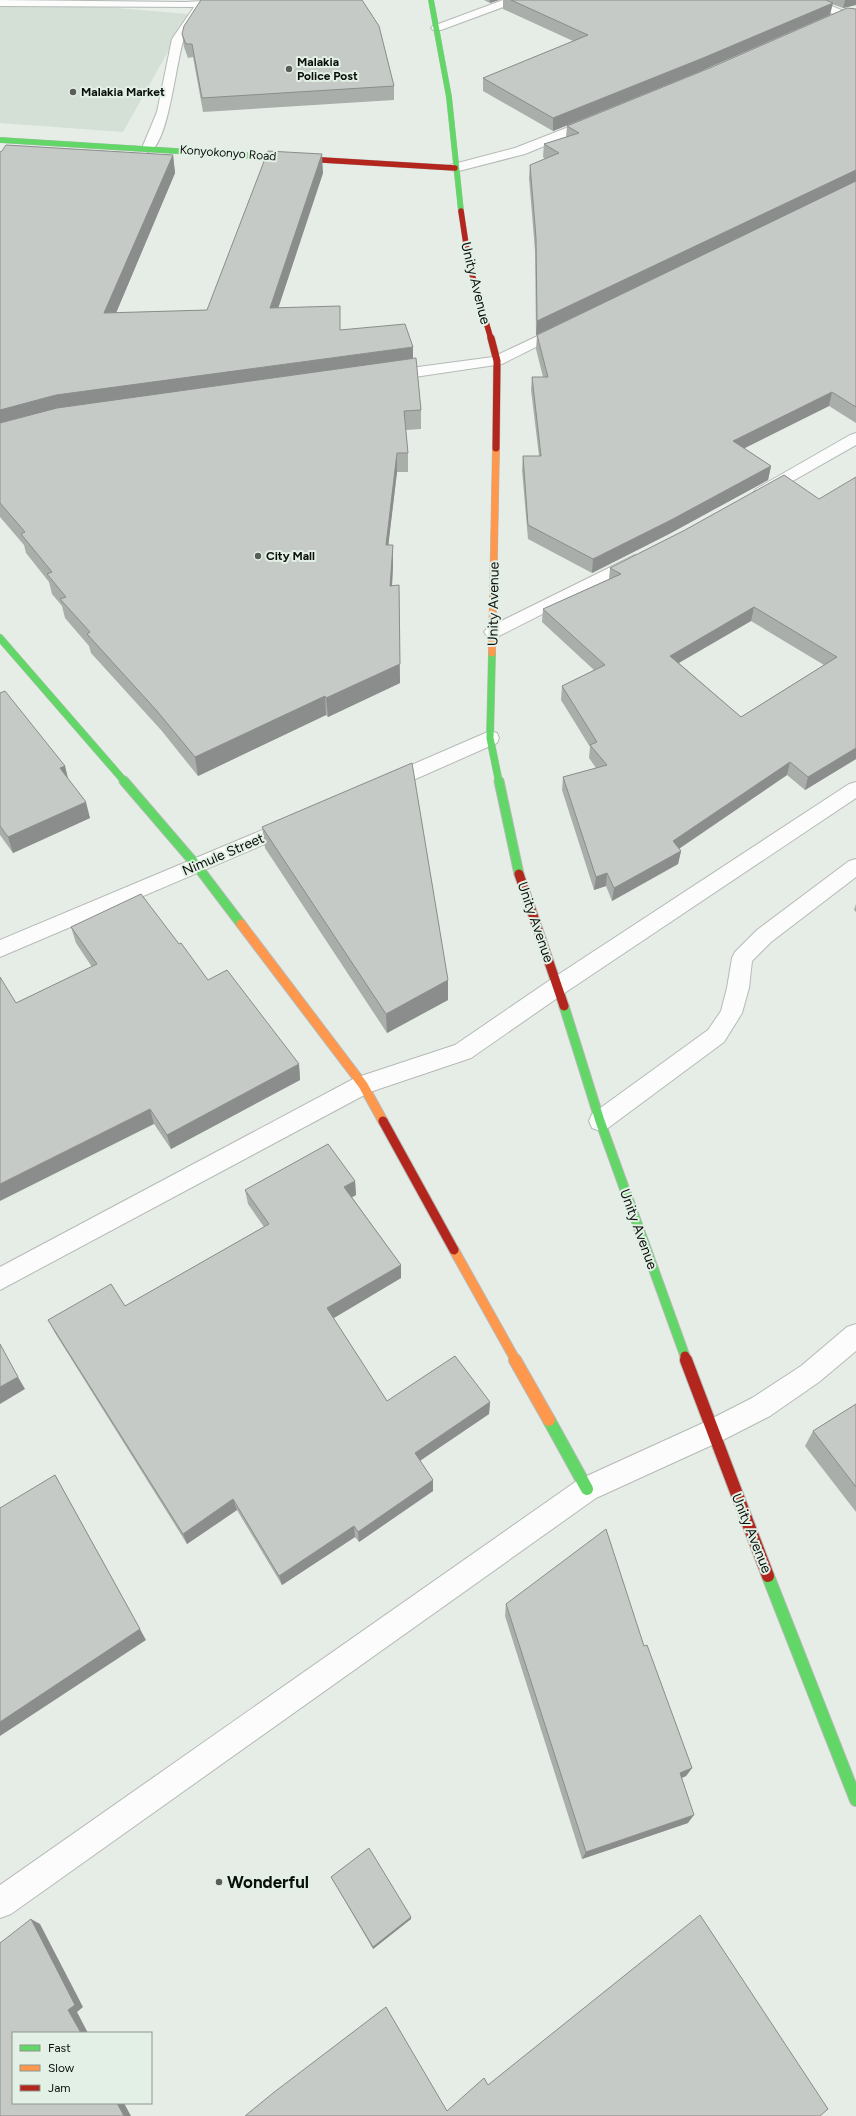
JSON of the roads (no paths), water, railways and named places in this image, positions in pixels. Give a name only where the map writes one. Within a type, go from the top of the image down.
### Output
[{"type":"main road","name":"Unity Avenue","points":[[431,0],[449,97],[455,168],[468,264],[497,361],[490,738],[520,875],[558,986],[600,1121],[712,1432],[856,1800]]},
{"type":"main road","name":"Konyokonyo Road","points":[[0,140],[455,168]]},
{"type":"main road","points":[[0,638],[197,866],[363,1085],[587,1489]]},
{"type":"street","points":[[0,2],[185,5],[217,0]]},
{"type":"street","points":[[437,28],[513,0]]},
{"type":"street","points":[[807,0],[852,15]]},
{"type":"street","points":[[148,148],[163,112],[178,39],[202,3]]},
{"type":"street","points":[[831,22],[852,15]]},
{"type":"street","points":[[455,168],[520,151],[606,116]]},
{"type":"street","points":[[8,154],[16,141]]},
{"type":"street","points":[[371,378],[497,361],[576,322]]},
{"type":"street","points":[[750,498],[856,438]]},
{"type":"street","points":[[493,632],[646,554]]},
{"type":"street","points":[[370,791],[490,738]]},
{"type":"street","points":[[0,1279],[363,1085],[463,1052],[558,986],[856,789]]},
{"type":"street","name":"Nimule Street","points":[[0,948],[306,819]]},
{"type":"street","points":[[600,1121],[716,1036],[731,1013],[738,988],[742,958],[764,936],[856,866]]},
{"type":"street","points":[[0,1903],[587,1489],[712,1432],[767,1403],[810,1374],[856,1335]]},
{"type":"place","name":"Malakia Police Post","points":[[289,69]]},
{"type":"place","name":"Malakia Market","points":[[73,92]]},
{"type":"place","name":"City Mall","points":[[258,556]]},
{"type":"place","name":"Wonderful","points":[[219,1882]]}]
